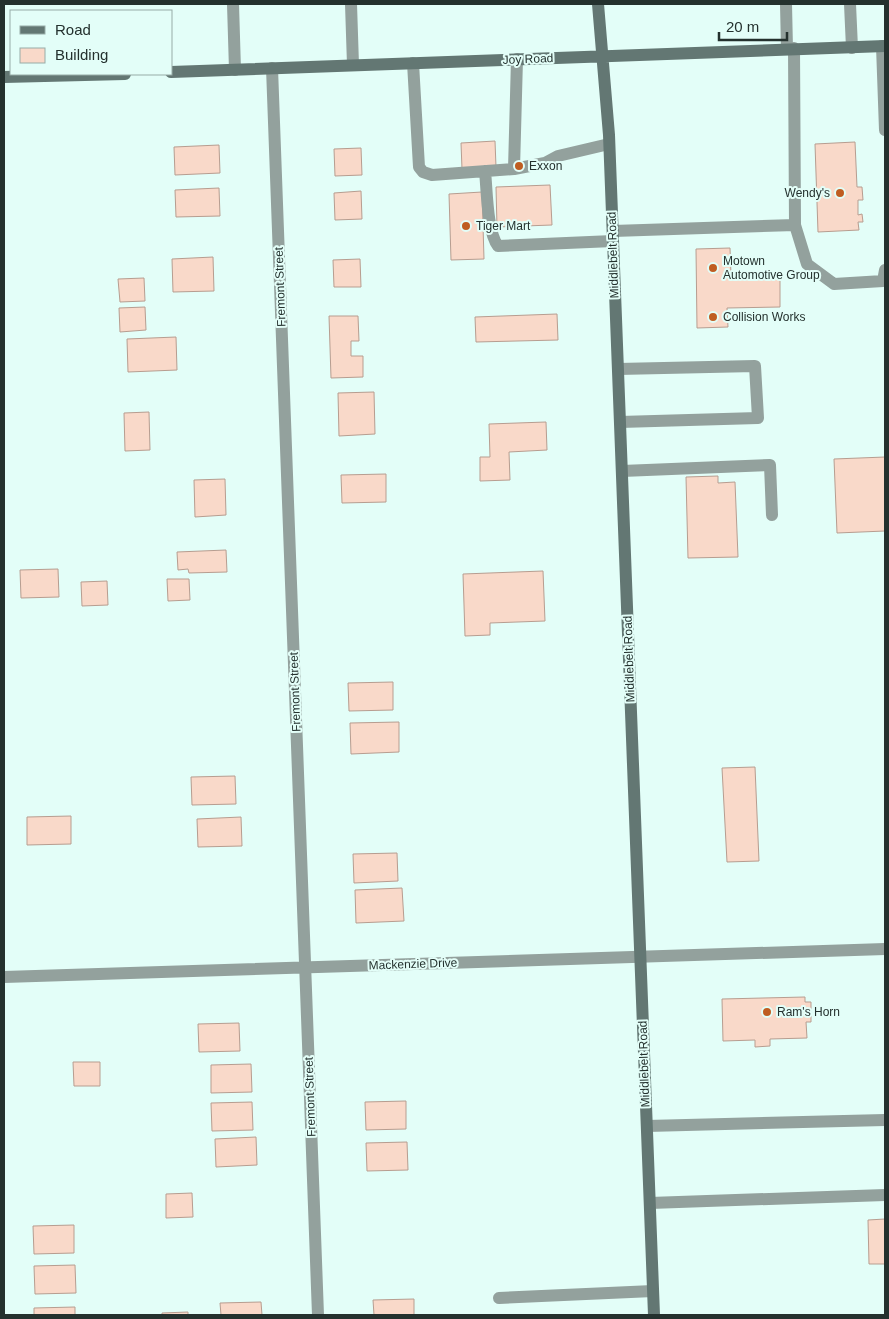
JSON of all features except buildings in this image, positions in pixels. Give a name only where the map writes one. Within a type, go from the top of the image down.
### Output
[{"type":"main road","name":"Middlebelt Road","points":[[598,4],[609,144],[613,236],[654,1315]]},
{"type":"main road","name":"Joy Road","points":[[172,72],[884,46]]},
{"type":"main road","points":[[4,78],[95,75]]},
{"type":"street","points":[[233,4],[235,70]]},
{"type":"street","points":[[351,4],[353,66]]},
{"type":"street","points":[[786,4],[790,49],[795,225],[807,264],[834,284],[883,281],[885,270]]},
{"type":"street","points":[[850,4],[852,48]]},
{"type":"street","points":[[884,46],[885,130]]},
{"type":"street","points":[[514,169],[517,59]]},
{"type":"street","points":[[413,63],[419,167],[423,172],[432,175],[514,169],[545,163],[558,156],[609,144]]},
{"type":"street","name":"Fremont Street","points":[[272,68],[318,1315]]},
{"type":"street","points":[[485,171],[491,227],[494,241],[498,246],[613,236],[795,225]]},
{"type":"street","points":[[618,369],[755,366],[758,418],[620,422]]},
{"type":"street","points":[[622,471],[770,465],[772,516]]},
{"type":"street","name":"Mackenzie Drive","points":[[4,977],[640,958],[885,948]]},
{"type":"street","points":[[647,1126],[885,1120]]},
{"type":"street","points":[[650,1203],[885,1195]]},
{"type":"street","points":[[499,1298],[653,1291]]},
{"type":"place","name":"Exxon","points":[[519,166]]},
{"type":"place","name":"Wendy's","points":[[840,193]]},
{"type":"place","name":"Tiger Mart","points":[[466,226]]},
{"type":"place","name":"Motown Automotive Group","points":[[713,268]]},
{"type":"place","name":"Collision Works","points":[[713,317]]},
{"type":"place","name":"Ram's Horn","points":[[767,1012]]}]
